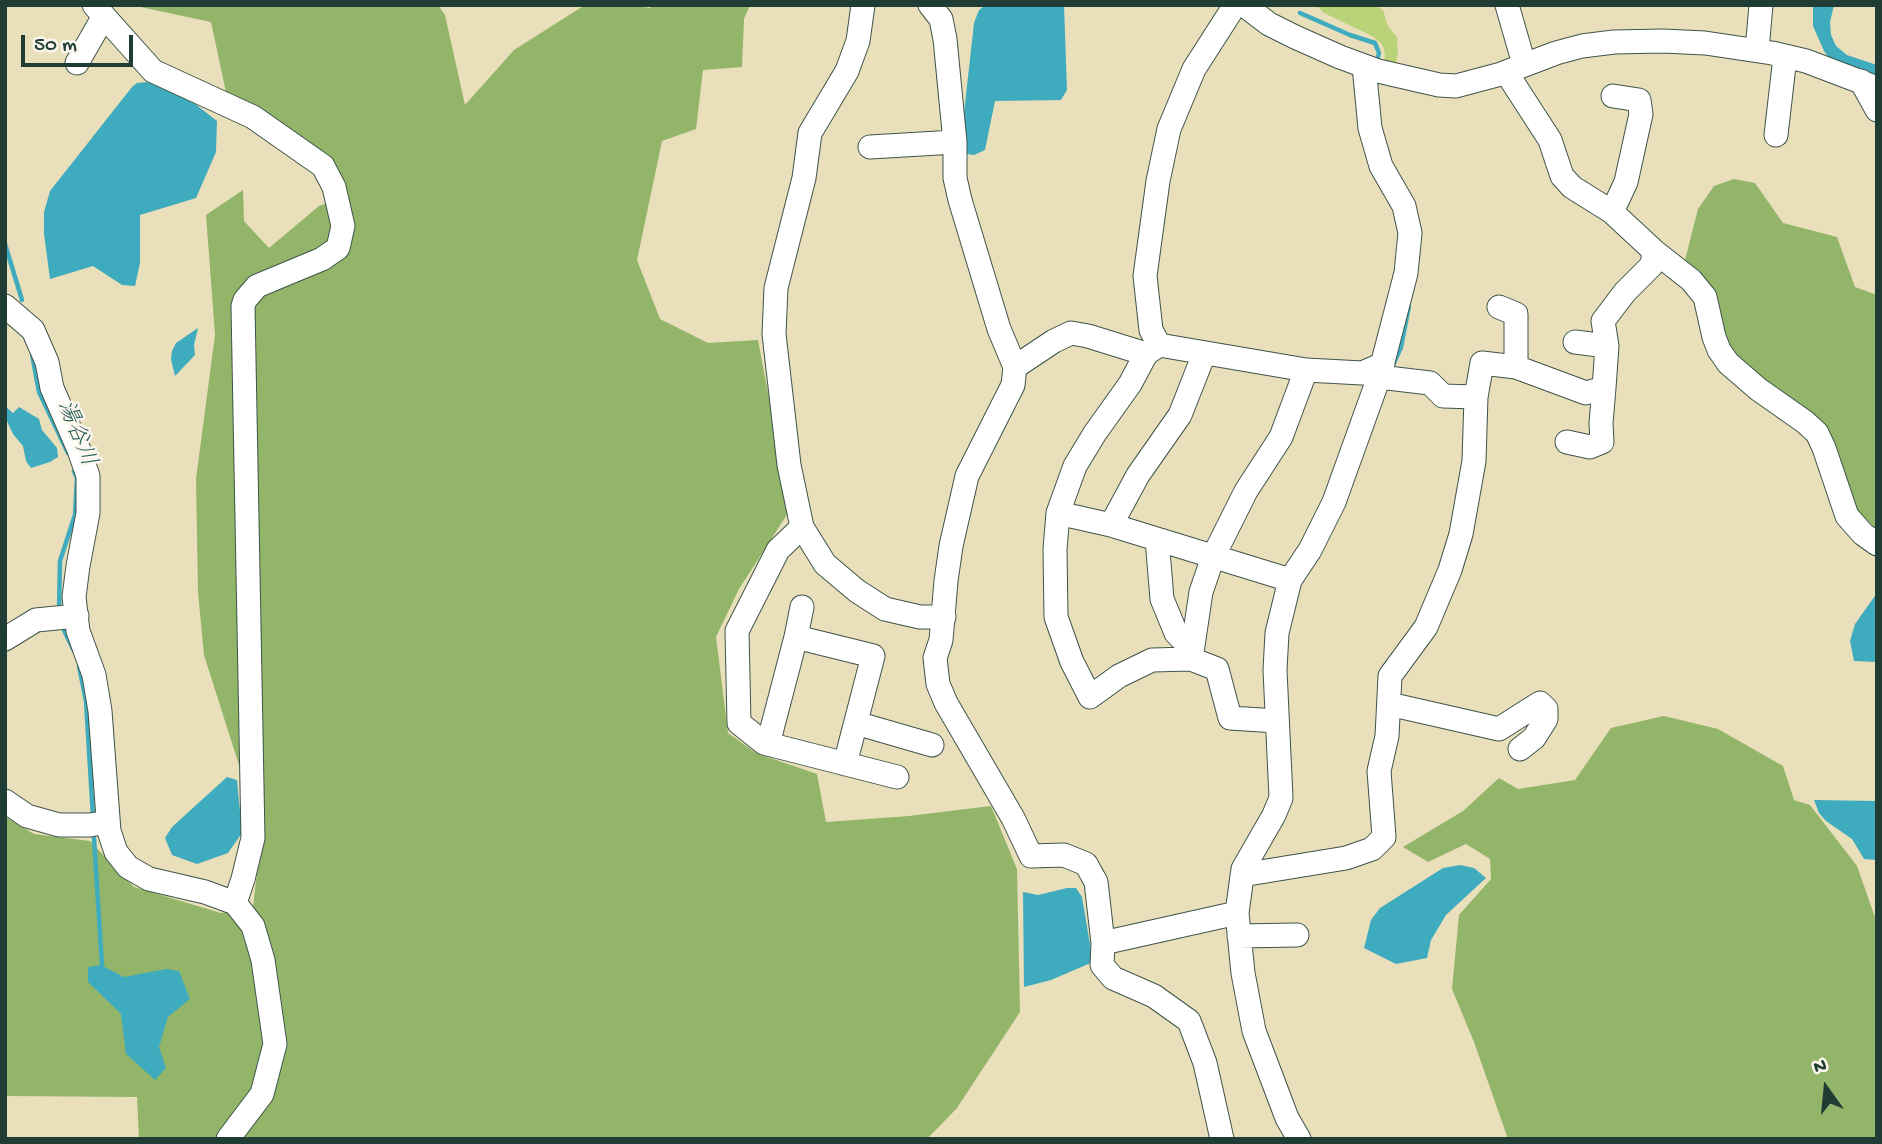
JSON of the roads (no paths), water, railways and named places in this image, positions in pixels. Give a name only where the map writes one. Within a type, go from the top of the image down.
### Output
[{"type":"street","points":[[863,5],[858,41],[847,71],[810,133],[804,178],[776,288],[774,334],[789,465],[802,527],[825,564],[857,591],[885,609],[920,617],[944,617]]},
{"type":"street","points":[[930,5],[941,19],[945,38],[955,142],[955,178],[960,200],[999,329],[1016,367],[1013,385],[967,476],[951,546],[941,640],[935,658],[938,684],[946,703],[1013,818],[1031,856],[1064,855],[1086,864],[1096,882],[1103,943],[1102,965],[1113,978],[1154,996],[1189,1021],[1205,1063],[1222,1139]]},
{"type":"street","points":[[1191,654],[1152,660],[1119,676],[1090,697],[1072,662],[1055,617],[1055,549],[1058,513],[1075,466],[1153,350],[1145,276],[1158,181],[1169,129],[1194,69],[1235,5]]},
{"type":"street","points":[[1244,5],[1269,24],[1364,66],[1439,85],[1456,86],[1582,46],[1662,41],[1757,50],[1806,61],[1869,85],[1877,110]]},
{"type":"street","points":[[1507,5],[1515,68],[1550,139],[1562,176],[1572,187],[1612,212],[1654,251],[1691,280],[1705,297],[1714,337],[1728,363],[1816,433],[1824,448],[1847,516],[1863,534],[1877,544]]},
{"type":"street","points":[[1757,50],[1761,5]]},
{"type":"street","points":[[77,63],[99,11],[153,71],[253,117],[323,166],[334,187],[343,226],[338,248],[322,259],[257,286],[243,306],[253,838],[234,903]]},
{"type":"street","points":[[1776,135],[1785,57]]},
{"type":"street","points":[[1298,1139],[1287,1118],[1254,1031],[1243,973],[1238,924],[1243,869],[1281,798],[1275,670],[1277,634],[1290,580],[1310,550],[1334,502],[1382,371],[1406,273],[1410,233],[1404,206],[1381,166],[1370,128],[1364,66]]},
{"type":"street","points":[[1612,212],[1626,182],[1642,114],[1639,100],[1614,96]]},
{"type":"street","points":[[870,147],[955,142]]},
{"type":"street","points":[[1567,442],[1590,447],[1602,442],[1607,346],[1603,321],[1625,292],[1652,265],[1654,251]]},
{"type":"street","points":[[5,306],[33,330],[47,362],[52,388],[88,476],[88,513],[74,597],[78,631],[94,675],[98,699],[109,831],[116,852],[128,867],[149,879],[205,892],[234,903],[253,926],[263,960],[275,1044],[262,1094],[229,1139]]},
{"type":"street","points":[[1499,307],[1516,314],[1516,367]]},
{"type":"street","points":[[1016,367],[1054,341],[1071,333],[1153,350],[1204,354],[1306,370],[1362,373],[1382,371],[1430,383],[1443,396],[1476,397]]},
{"type":"street","points":[[1575,342],[1607,346]]},
{"type":"street","points":[[1111,525],[1138,475],[1180,415],[1204,354]]},
{"type":"street","points":[[1242,875],[1346,858],[1372,849],[1384,837],[1379,771],[1387,736],[1390,676],[1426,627],[1450,570],[1461,534],[1474,461],[1476,397],[1482,363],[1516,367],[1586,393],[1604,388]]},
{"type":"street","points":[[1191,654],[1201,592],[1213,557],[1246,491],[1282,437],[1306,370]]},
{"type":"street","points":[[1058,513],[1111,525],[1290,580]]},
{"type":"street","points":[[802,527],[778,551],[737,631],[739,723],[764,743],[897,777]]},
{"type":"street","points":[[1157,540],[1163,599],[1176,634],[1191,654],[1217,669],[1230,718],[1277,721]]},
{"type":"street","points":[[768,744],[802,607]]},
{"type":"street","points":[[5,639],[36,620],[77,616]]},
{"type":"street","points":[[796,637],[873,656],[845,764]]},
{"type":"street","points":[[1389,704],[1499,729],[1540,703],[1546,709],[1546,719],[1534,738],[1520,749]]},
{"type":"street","points":[[856,723],[932,745]]},
{"type":"street","points":[[5,801],[27,816],[59,825],[108,822]]},
{"type":"street","points":[[1103,943],[1238,924],[1297,935]]},
{"type":"water","points":[[986,5],[1064,5],[1067,90],[1061,100],[995,101],[985,150],[974,155],[967,154],[964,113],[974,23],[979,10]]},
{"type":"water","points":[[1813,5],[1834,5],[1830,22],[1831,35],[1836,46],[1847,55],[1877,65],[1877,76],[1833,64],[1813,26]]},
{"type":"water","points":[[147,82],[185,96],[217,121],[216,152],[196,198],[140,215],[140,263],[135,286],[122,285],[93,266],[50,279],[44,212],[50,191],[132,87],[137,83]]},
{"type":"water","points":[[198,328],[195,355],[175,376],[172,351],[176,343]]},
{"type":"water","points":[[5,406],[13,413],[19,407],[39,419],[42,430],[57,448],[58,457],[31,468],[26,461],[23,446],[13,434],[5,417]]},
{"type":"water","points":[[1877,593],[1877,662],[1854,661],[1850,641],[1855,624]]},
{"type":"water","points":[[227,777],[237,780],[242,833],[228,853],[197,864],[172,855],[165,838],[172,827]]},
{"type":"water","points":[[1814,800],[1877,801],[1877,860],[1864,859],[1852,839],[1819,813]]},
{"type":"water","points":[[1460,865],[1474,868],[1486,878],[1446,915],[1431,940],[1427,958],[1396,964],[1364,948],[1371,920],[1380,908],[1443,868]]},
{"type":"water","points":[[1076,888],[1082,897],[1093,962],[1051,980],[1024,987],[1023,892],[1038,895]]},
{"type":"water","points":[[101,965],[124,977],[166,969],[179,971],[190,999],[168,1017],[159,1047],[166,1068],[155,1080],[126,1054],[121,1014],[88,982],[88,967]]},
{"type":"waterway","points":[[1300,13],[1375,43],[1379,53],[1376,64]]},
{"type":"waterway","name":"湯谷川","points":[[5,244],[22,300]]},
{"type":"waterway","points":[[1393,365],[1401,347],[1409,306]]},
{"type":"waterway","name":"湯谷川","points":[[32,354],[39,392],[68,453]]},
{"type":"waterway","name":"湯谷川","points":[[59,610],[60,561],[75,515],[77,478],[74,471]]},
{"type":"waterway","name":"湯谷川","points":[[61,624],[74,651]]},
{"type":"waterway","name":"湯谷川","points":[[79,666],[86,701],[93,817]]},
{"type":"waterway","name":"湯谷川","points":[[94,838],[102,965]]}]
